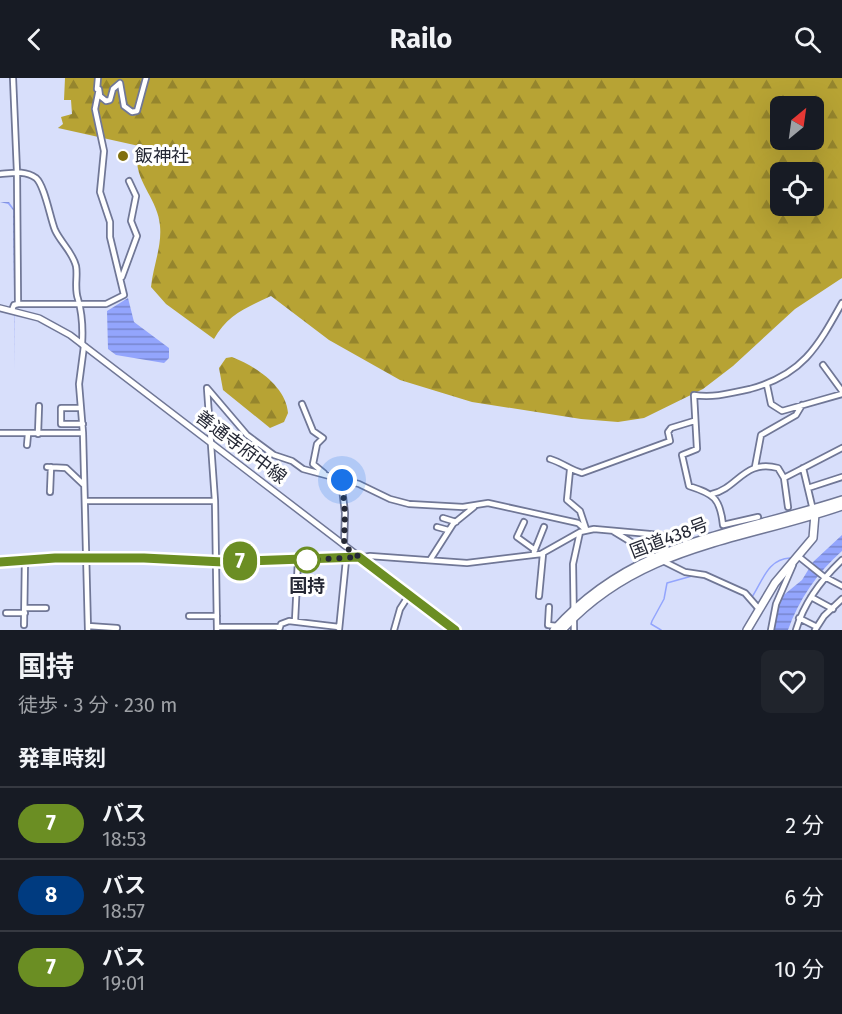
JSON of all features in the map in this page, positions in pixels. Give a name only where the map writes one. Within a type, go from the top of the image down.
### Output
[{"type":"highway","name":"国道438号","points":[[814,512],[842,500]]},
{"type":"highway","name":"国道438号","points":[[558,629],[603,586],[657,558],[744,527],[842,506]]},
{"type":"highway","points":[[747,630],[759,609],[797,556],[813,538],[814,512]]},
{"type":"main road","name":"善通寺府中線","points":[[0,308],[46,321],[83,345],[455,630]]},
{"type":"street","points":[[13,78],[18,172],[18,304]]},
{"type":"street","points":[[12,310],[14,305],[18,304],[110,303],[124,295],[122,277],[100,192],[104,151],[95,109],[98,78]]},
{"type":"street","points":[[97,89],[106,101],[110,100],[113,89],[120,83],[124,106],[132,112],[137,111],[141,104],[146,78]]},
{"type":"street","points":[[0,174],[18,172],[37,179],[42,186],[55,230],[72,254],[78,298],[81,304],[83,345],[79,384],[83,433],[88,628],[117,628]]},
{"type":"street","points":[[122,277],[137,236],[131,221],[136,196],[129,182]]},
{"type":"street","points":[[758,517],[744,527],[723,525],[720,506],[712,494],[689,486],[686,481],[682,454],[697,449],[694,395],[708,397],[767,385],[787,375],[809,353],[842,303]]},
{"type":"street","points":[[767,385],[769,400],[776,409],[782,411],[842,392],[823,365]]},
{"type":"street","points":[[346,560],[339,629],[295,621],[279,629],[217,628],[213,445],[207,388],[254,441],[274,455],[292,461],[303,469],[359,484],[390,499],[409,504],[474,507],[488,503],[578,523],[586,530]]},
{"type":"street","points":[[302,404],[313,431],[323,438],[317,444],[313,464],[325,475]]},
{"type":"street","points":[[755,467],[761,435],[796,415],[802,405]]},
{"type":"street","points":[[38,434],[39,406]]},
{"type":"street","points":[[81,408],[61,408],[61,424],[82,424]]},
{"type":"street","points":[[550,459],[564,463],[570,470],[582,473],[670,441],[668,432],[671,428],[694,421]]},
{"type":"street","points":[[0,433],[83,433]]},
{"type":"street","points":[[27,434],[27,445]]},
{"type":"street","points":[[784,478],[842,448]]},
{"type":"street","points":[[50,492],[49,467],[66,468],[84,485]]},
{"type":"street","points":[[712,494],[755,467],[778,468],[784,478],[789,507]]},
{"type":"street","points":[[803,468],[814,512]]},
{"type":"street","points":[[570,470],[567,500],[580,512],[586,530]]},
{"type":"street","points":[[808,488],[842,477]]},
{"type":"street","points":[[342,480],[345,513],[344,546]]},
{"type":"street","points":[[85,501],[215,501]]},
{"type":"street","points":[[430,560],[448,530],[474,507]]},
{"type":"street","points":[[443,518],[456,522]]},
{"type":"street","points":[[525,522],[518,537],[534,553]]},
{"type":"street","points":[[437,527],[448,530]]},
{"type":"street","points":[[534,553],[544,527]]},
{"type":"street","points":[[0,562],[25,559],[87,558],[215,562],[346,560],[359,557],[454,563],[534,553],[543,554],[586,530],[682,537],[688,546]]},
{"type":"street","points":[[612,531],[685,572],[705,575],[745,593],[759,609]]},
{"type":"street","points":[[574,630],[573,564],[580,532]]},
{"type":"street","points":[[539,596],[543,554]]},
{"type":"street","points":[[771,630],[778,598],[797,556],[824,577],[842,586]]},
{"type":"street","points":[[24,625],[28,611],[25,559]]},
{"type":"street","points":[[295,621],[298,560]]},
{"type":"street","points":[[796,630],[811,597],[824,577],[842,560]]},
{"type":"street","points":[[394,630],[400,609],[409,595]]},
{"type":"street","points":[[811,597],[833,609]]},
{"type":"street","points":[[800,618],[816,628],[842,598]]},
{"type":"street","points":[[549,607],[548,625],[558,629]]},
{"type":"street","points":[[6,613],[46,608]]},
{"type":"street","points":[[189,616],[217,616]]},
{"type":"green space","points":[[65,78],[842,78],[842,278],[795,309],[733,366],[703,389],[644,418],[618,422],[581,419],[472,402],[400,380],[329,340],[271,296],[231,318],[214,339],[166,304],[151,287],[160,241],[160,226],[158,215],[138,168],[139,146],[58,128],[63,124],[61,117],[72,114],[71,100],[64,100]]},
{"type":"green space","points":[[232,357],[268,378],[282,394],[288,413],[284,422],[270,428],[223,390],[219,368],[226,358]]},
{"type":"water","points":[[0,202],[9,202],[14,209],[15,371],[13,210],[8,204]]},
{"type":"water","points":[[128,298],[134,322],[169,348],[169,358],[164,363],[116,355],[108,349],[107,311]]},
{"type":"water","points":[[842,535],[842,551],[810,587],[788,630],[773,630],[780,598],[802,580],[813,562]]},
{"type":"waterway","points":[[752,597],[771,566],[790,558]]},
{"type":"waterway","points":[[661,630],[651,624],[664,599],[667,583],[692,576]]},
{"type":"bus line","name":"7","points":[[0,562],[27,558],[144,558],[223,562],[323,558],[346,560],[359,557],[455,630]]},
{"type":"place","name":"飯神社","points":[[123,156]]},
{"type":"place","name":"国持","points":[[307,560]]},
{"type":"route","points":[[307,560],[323,558],[346,560],[359,557],[344,546],[345,513],[342,480]]}]
